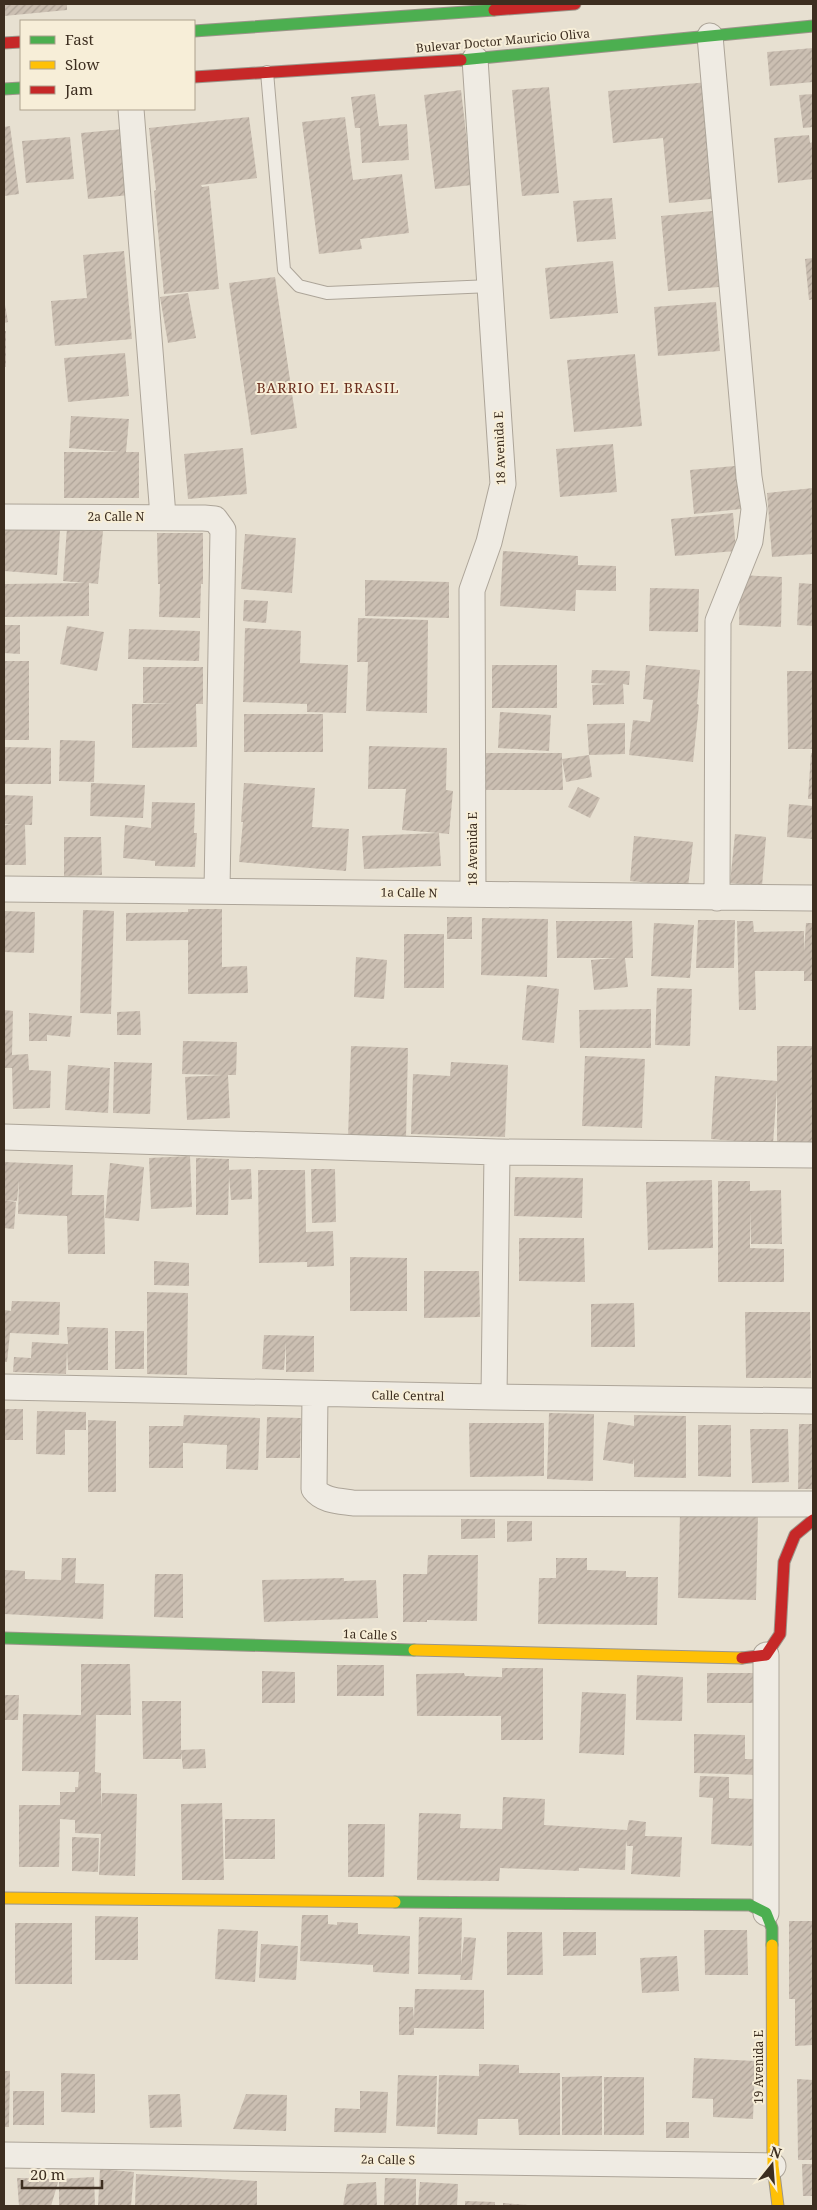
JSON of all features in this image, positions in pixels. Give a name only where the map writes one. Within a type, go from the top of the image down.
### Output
[{"type":"main road","points":[[195,31],[435,9],[575,4]]},
{"type":"main road","name":"Bulevar Doctor Mauricio Oliva","points":[[195,77],[475,59],[813,26]]},
{"type":"main road","points":[[4,43],[20,42]]},
{"type":"main road","points":[[4,89],[20,88]]},
{"type":"main road","points":[[766,1655],[780,1634],[784,1562],[795,1535],[813,1520]]},
{"type":"main road","name":"1a Calle S","points":[[4,1638],[735,1659],[766,1655]]},
{"type":"main road","points":[[4,1898],[750,1905],[769,1920]]},
{"type":"main road","name":"19 Avenida E","points":[[769,1920],[773,2166],[778,2206]]},
{"type":"street","points":[[710,36],[749,476],[754,509],[750,541],[718,622],[717,898]]},
{"type":"street","name":"18 Avenida E","points":[[473,894],[472,590],[489,542],[503,484],[475,59]]},
{"type":"street","points":[[131,110],[163,516]]},
{"type":"street","name":"2a Calle N","points":[[4,517],[163,516],[215,520],[223,530],[217,891]]},
{"type":"street","name":"1a Calle N","points":[[4,889],[813,898]]},
{"type":"street","points":[[4,1137],[497,1152],[813,1155]]},
{"type":"street","points":[[494,1397],[497,1152]]},
{"type":"street","name":"Calle Central","points":[[4,1387],[315,1394],[813,1401]]},
{"type":"street","points":[[315,1394],[314,1489],[320,1497],[337,1501],[364,1503],[813,1504]]},
{"type":"street","points":[[766,1655],[769,1920]]},
{"type":"street","name":"2a Calle S","points":[[4,2155],[773,2166]]},
{"type":"lane","points":[[267,72],[284,270],[299,286],[328,293],[490,286]]},
{"type":"building","points":[[4,4],[67,4],[67,10],[4,16]]},
{"type":"building","points":[[813,48],[813,82],[770,86],[767,52]]},
{"type":"building","points":[[709,82],[721,198],[669,203],[663,138],[613,143],[608,91]]},
{"type":"building","points":[[549,87],[559,193],[522,196],[512,90]]},
{"type":"building","points":[[461,90],[472,185],[435,189],[424,95]]},
{"type":"building","points":[[375,94],[379,126],[407,124],[409,160],[362,163],[360,128],[355,128],[351,97]]},
{"type":"building","points":[[813,94],[813,127],[803,128],[799,95]]},
{"type":"building","points":[[249,117],[257,178],[201,185],[202,187],[209,186],[219,289],[164,294],[149,128]]},
{"type":"building","points":[[345,117],[353,180],[402,174],[409,233],[360,239],[362,249],[319,254],[302,122]]},
{"type":"building","points":[[10,126],[19,194],[4,196],[4,127]]},
{"type":"building","points":[[123,129],[130,195],[88,199],[81,133]]},
{"type":"building","points":[[809,135],[810,143],[813,142],[813,179],[778,183],[774,138]]},
{"type":"building","points":[[70,137],[74,179],[26,183],[22,141]]},
{"type":"building","points":[[612,198],[616,239],[577,242],[573,201]]},
{"type":"building","points":[[712,211],[719,287],[668,291],[661,216]]},
{"type":"building","points":[[124,251],[132,339],[55,346],[51,301],[87,298],[83,255]]},
{"type":"building","points":[[813,258],[813,299],[809,300],[805,259]]},
{"type":"building","points":[[613,261],[618,313],[550,319],[545,268]]},
{"type":"building","points":[[275,277],[297,428],[251,435],[229,283]]},
{"type":"building","points":[[188,293],[196,338],[168,343],[160,297]]},
{"type":"building","points":[[4,299],[8,322],[4,323]]},
{"type":"building","points":[[716,302],[720,351],[658,356],[654,307]]},
{"type":"building","points":[[4,331],[6,331],[6,367],[4,367]]},
{"type":"building","points":[[125,353],[129,396],[68,402],[64,358]]},
{"type":"building","points":[[635,354],[642,426],[574,432],[567,360]]},
{"type":"building","points":[[71,416],[129,419],[126,452],[139,452],[139,498],[64,498],[64,452],[120,452],[69,448]]},
{"type":"building","points":[[613,444],[617,492],[560,497],[556,449]]},
{"type":"building","points":[[243,448],[247,494],[188,499],[184,454]]},
{"type":"building","points":[[746,465],[750,508],[694,514],[690,470]]},
{"type":"building","points":[[813,488],[813,554],[772,557],[767,493]]},
{"type":"building","points":[[733,513],[736,551],[675,556],[671,519]]},
{"type":"building","points":[[4,526],[60,530],[57,575],[4,571]]},
{"type":"building","points":[[67,528],[103,531],[98,584],[89,583],[89,616],[4,617],[4,584],[85,583],[63,581]]},
{"type":"building","points":[[157,533],[203,533],[203,584],[201,584],[200,618],[159,617],[160,584],[158,584]]},
{"type":"building","points":[[245,534],[296,538],[292,593],[241,589]]},
{"type":"building","points":[[503,551],[578,556],[578,565],[616,566],[616,591],[576,590],[575,611],[500,606]]},
{"type":"building","points":[[740,575],[782,577],[781,627],[739,625]]},
{"type":"building","points":[[365,580],[449,582],[449,618],[365,616]]},
{"type":"building","points":[[799,583],[813,584],[813,626],[797,625]]},
{"type":"building","points":[[650,588],[699,589],[698,632],[649,631]]},
{"type":"building","points":[[244,600],[268,601],[266,623],[243,621]]},
{"type":"building","points":[[358,618],[428,620],[427,713],[366,711],[368,662],[357,662]]},
{"type":"building","points":[[4,625],[20,625],[20,654],[4,653]]},
{"type":"building","points":[[67,626],[104,632],[97,671],[60,664]]},
{"type":"building","points":[[245,628],[301,631],[300,663],[348,665],[346,713],[307,712],[307,704],[243,702]]},
{"type":"building","points":[[129,629],[200,631],[199,661],[128,659]]},
{"type":"building","points":[[4,661],[29,661],[29,740],[4,740]]},
{"type":"building","points":[[492,665],[557,665],[557,708],[492,708]]},
{"type":"building","points":[[646,665],[700,670],[697,704],[699,705],[693,762],[629,755],[633,720],[650,722],[653,700],[643,699]]},
{"type":"building","points":[[143,667],[203,667],[203,704],[196,704],[197,747],[132,748],[132,704],[173,704],[143,703]]},
{"type":"building","points":[[592,670],[630,671],[629,685],[623,684],[624,704],[593,705],[592,685],[608,684],[591,683]]},
{"type":"building","points":[[787,671],[813,671],[813,749],[788,749]]},
{"type":"building","points":[[500,712],[551,715],[549,751],[498,748]]},
{"type":"building","points":[[244,714],[323,714],[323,752],[244,752]]},
{"type":"building","points":[[625,723],[625,754],[589,755],[587,724]]},
{"type":"building","points":[[60,740],[95,741],[94,782],[59,781]]},
{"type":"building","points":[[369,746],[447,748],[446,790],[453,791],[449,834],[402,830],[406,789],[368,789]]},
{"type":"building","points":[[4,747],[51,748],[51,784],[4,784]]},
{"type":"building","points":[[486,753],[562,753],[563,790],[486,790]]},
{"type":"building","points":[[811,753],[813,753],[813,799],[808,799]]},
{"type":"building","points":[[589,755],[592,777],[566,782],[562,759]]},
{"type":"building","points":[[91,783],[145,785],[143,818],[90,816]]},
{"type":"building","points":[[244,783],[315,788],[312,827],[349,829],[346,871],[239,862]]},
{"type":"building","points":[[578,787],[600,798],[590,818],[568,807]]},
{"type":"building","points":[[4,795],[33,796],[32,825],[25,825],[26,865],[4,865],[4,825],[13,824],[4,824]]},
{"type":"building","points":[[152,802],[195,803],[194,833],[197,833],[195,867],[155,866],[155,861],[123,858],[125,825],[151,828]]},
{"type":"building","points":[[789,804],[813,806],[813,839],[787,837]]},
{"type":"building","points":[[439,833],[441,866],[364,869],[362,836]]},
{"type":"building","points":[[735,834],[766,837],[762,886],[730,883]]},
{"type":"building","points":[[634,836],[693,842],[688,887],[630,881]]},
{"type":"building","points":[[64,837],[101,837],[102,875],[64,876]]},
{"type":"building","points":[[188,909],[222,909],[222,967],[247,966],[248,993],[188,994],[188,940],[126,941],[126,913],[188,912]]},
{"type":"building","points":[[83,910],[114,911],[111,1014],[80,1013]]},
{"type":"building","points":[[4,911],[35,912],[34,953],[4,952]]},
{"type":"building","points":[[447,917],[472,917],[472,939],[447,939]]},
{"type":"building","points":[[482,918],[548,919],[547,977],[481,975]]},
{"type":"building","points":[[698,920],[735,920],[734,968],[696,968]]},
{"type":"building","points":[[556,921],[632,921],[633,958],[625,958],[628,987],[594,990],[591,960],[617,958],[557,958]]},
{"type":"building","points":[[737,921],[753,921],[754,932],[804,931],[804,952],[806,923],[813,923],[813,981],[804,981],[804,971],[755,971],[756,1010],[739,1010]]},
{"type":"building","points":[[654,923],[694,925],[690,978],[651,976]]},
{"type":"building","points":[[404,934],[444,934],[444,988],[404,988]]},
{"type":"building","points":[[356,957],[387,960],[384,999],[354,997]]},
{"type":"building","points":[[527,985],[559,989],[554,1043],[522,1040]]},
{"type":"building","points":[[657,988],[692,989],[690,1046],[655,1045]]},
{"type":"building","points":[[651,1009],[651,1048],[580,1048],[579,1010]]},
{"type":"building","points":[[4,1010],[13,1011],[12,1055],[28,1054],[29,1070],[51,1071],[50,1108],[13,1109],[12,1068],[4,1068]]},
{"type":"building","points":[[140,1011],[141,1035],[117,1035],[117,1012]]},
{"type":"building","points":[[29,1013],[72,1016],[70,1037],[47,1035],[47,1041],[29,1041]]},
{"type":"building","points":[[183,1041],[237,1042],[236,1075],[228,1075],[230,1118],[187,1120],[185,1077],[223,1075],[182,1074]]},
{"type":"building","points":[[351,1046],[408,1048],[406,1139],[348,1138]]},
{"type":"building","points":[[777,1046],[813,1046],[813,1150],[777,1150],[777,1089],[773,1144],[711,1139],[715,1076],[777,1081]]},
{"type":"building","points":[[585,1056],[645,1059],[642,1128],[582,1126]]},
{"type":"building","points":[[114,1062],[152,1063],[150,1114],[113,1113]]},
{"type":"building","points":[[451,1062],[508,1065],[505,1137],[411,1134],[413,1074],[450,1076]]},
{"type":"building","points":[[68,1065],[110,1068],[108,1113],[65,1110]]},
{"type":"building","points":[[190,1156],[192,1207],[151,1209],[149,1158]]},
{"type":"building","points":[[196,1158],[229,1159],[229,1170],[251,1169],[252,1199],[231,1200],[229,1176],[228,1215],[196,1215]]},
{"type":"building","points":[[4,1162],[73,1165],[72,1195],[104,1195],[105,1254],[68,1254],[67,1216],[18,1214],[19,1180],[17,1201],[4,1200]]},
{"type":"building","points":[[110,1163],[144,1167],[139,1221],[105,1218]]},
{"type":"building","points":[[311,1169],[335,1169],[336,1222],[312,1223]]},
{"type":"building","points":[[258,1170],[305,1170],[306,1232],[333,1231],[334,1266],[307,1267],[307,1262],[259,1263]]},
{"type":"building","points":[[515,1177],[583,1178],[582,1218],[514,1216]]},
{"type":"building","points":[[712,1180],[713,1248],[648,1250],[646,1182]]},
{"type":"building","points":[[718,1181],[750,1181],[750,1191],[781,1190],[782,1244],[751,1244],[750,1209],[750,1248],[784,1249],[784,1282],[718,1282]]},
{"type":"building","points":[[4,1200],[16,1202],[14,1229],[4,1228]]},
{"type":"building","points":[[519,1238],[584,1238],[585,1282],[519,1281]]},
{"type":"building","points":[[350,1257],[407,1258],[407,1311],[350,1311]]},
{"type":"building","points":[[154,1261],[189,1263],[189,1286],[154,1285]]},
{"type":"building","points":[[424,1271],[479,1271],[480,1317],[424,1318]]},
{"type":"building","points":[[147,1292],[188,1293],[187,1375],[147,1374]]},
{"type":"building","points":[[12,1301],[60,1302],[59,1335],[10,1333],[7,1362],[4,1362],[4,1310],[11,1311]]},
{"type":"building","points":[[634,1303],[635,1347],[591,1347],[591,1304]]},
{"type":"building","points":[[745,1312],[810,1312],[811,1378],[746,1378]]},
{"type":"building","points":[[67,1327],[108,1328],[108,1370],[68,1370],[67,1349],[66,1374],[13,1372],[14,1357],[31,1358],[32,1342],[68,1344]]},
{"type":"building","points":[[115,1331],[144,1331],[144,1369],[115,1369]]},
{"type":"building","points":[[264,1335],[314,1336],[314,1372],[286,1372],[286,1342],[284,1370],[262,1369]]},
{"type":"building","points":[[4,1409],[23,1409],[23,1440],[4,1440]]},
{"type":"building","points":[[37,1411],[86,1412],[86,1430],[65,1430],[65,1455],[36,1454]]},
{"type":"building","points":[[549,1413],[594,1414],[593,1481],[547,1479]]},
{"type":"building","points":[[184,1415],[260,1418],[258,1470],[226,1469],[227,1445],[183,1443],[183,1468],[149,1468],[149,1426],[183,1426]]},
{"type":"building","points":[[634,1415],[686,1416],[686,1478],[634,1477],[634,1458],[633,1464],[603,1460],[608,1422],[634,1426]]},
{"type":"building","points":[[267,1417],[301,1418],[300,1458],[266,1458]]},
{"type":"building","points":[[88,1420],[116,1421],[116,1492],[88,1492]]},
{"type":"building","points":[[469,1423],[544,1423],[544,1476],[470,1477]]},
{"type":"building","points":[[799,1424],[813,1424],[813,1489],[798,1489]]},
{"type":"building","points":[[698,1425],[731,1425],[731,1477],[698,1476]]},
{"type":"building","points":[[750,1429],[788,1429],[789,1482],[752,1483]]},
{"type":"building","points":[[680,1513],[758,1515],[756,1600],[678,1598]]},
{"type":"building","points":[[461,1519],[495,1519],[495,1538],[461,1539]]},
{"type":"building","points":[[507,1521],[532,1521],[532,1541],[507,1542]]},
{"type":"building","points":[[428,1555],[478,1555],[477,1621],[427,1620],[427,1622],[403,1622],[403,1574],[427,1574]]},
{"type":"building","points":[[62,1558],[76,1558],[75,1583],[104,1584],[103,1619],[4,1614],[4,1570],[25,1571],[25,1579],[61,1580]]},
{"type":"building","points":[[556,1558],[587,1558],[587,1570],[626,1571],[626,1577],[658,1577],[657,1625],[538,1624],[539,1578],[556,1578]]},
{"type":"building","points":[[155,1574],[183,1574],[183,1618],[154,1617]]},
{"type":"building","points":[[344,1578],[344,1581],[376,1580],[378,1618],[264,1622],[262,1580]]},
{"type":"building","points":[[81,1664],[130,1664],[131,1715],[96,1715],[95,1772],[101,1773],[101,1808],[102,1793],[137,1794],[135,1876],[99,1875],[101,1834],[75,1833],[75,1820],[60,1819],[59,1867],[19,1867],[19,1805],[60,1805],[60,1792],[75,1792],[75,1787],[78,1787],[79,1772],[22,1771],[23,1714],[81,1715]]},
{"type":"building","points":[[337,1665],[384,1665],[384,1696],[337,1696]]},
{"type":"building","points":[[502,1668],[543,1668],[543,1740],[501,1740],[501,1716],[417,1716],[416,1674],[464,1673],[465,1676],[502,1677]]},
{"type":"building","points":[[262,1671],[295,1672],[295,1703],[262,1703]]},
{"type":"building","points":[[707,1673],[761,1673],[761,1703],[707,1703]]},
{"type":"building","points":[[637,1675],[683,1677],[682,1721],[636,1720]]},
{"type":"building","points":[[582,1692],[626,1694],[624,1755],[579,1753]]},
{"type":"building","points":[[4,1695],[19,1695],[18,1720],[4,1720]]},
{"type":"building","points":[[142,1701],[181,1701],[181,1750],[205,1749],[206,1768],[183,1769],[181,1752],[181,1759],[143,1759]]},
{"type":"building","points":[[694,1734],[745,1735],[745,1759],[759,1759],[760,1775],[694,1773]]},
{"type":"building","points":[[700,1776],[729,1777],[729,1798],[754,1799],[752,1846],[711,1844],[713,1798],[699,1797]]},
{"type":"building","points":[[503,1797],[545,1799],[544,1825],[627,1830],[629,1820],[646,1822],[645,1836],[682,1837],[680,1877],[631,1874],[633,1846],[627,1846],[626,1840],[625,1870],[579,1868],[579,1871],[500,1868],[499,1881],[417,1880],[419,1813],[461,1814],[460,1828],[502,1829]]},
{"type":"building","points":[[222,1803],[224,1880],[182,1880],[181,1804]]},
{"type":"building","points":[[225,1819],[275,1819],[275,1859],[225,1859]]},
{"type":"building","points":[[348,1824],[385,1824],[384,1877],[348,1877]]},
{"type":"building","points":[[72,1837],[99,1838],[98,1872],[72,1871]]},
{"type":"building","points":[[302,1915],[328,1915],[328,1924],[337,1925],[337,1922],[358,1923],[358,1934],[410,1936],[409,1974],[373,1972],[373,1965],[300,1961]]},
{"type":"building","points":[[95,1916],[138,1917],[138,1960],[95,1960]]},
{"type":"building","points":[[419,1917],[462,1918],[461,1965],[464,1937],[476,1938],[472,1980],[460,1980],[461,1975],[418,1974]]},
{"type":"building","points":[[789,1921],[813,1921],[813,2045],[795,2046],[795,1999],[789,1999]]},
{"type":"building","points":[[15,1923],[72,1923],[72,1984],[15,1984]]},
{"type":"building","points":[[218,1929],[258,1931],[255,1982],[215,1979]]},
{"type":"building","points":[[704,1930],[747,1930],[748,1975],[705,1975]]},
{"type":"building","points":[[507,1932],[542,1932],[543,1975],[507,1975]]},
{"type":"building","points":[[563,1932],[596,1932],[596,1955],[563,1956]]},
{"type":"building","points":[[261,1944],[298,1946],[296,1980],[259,1978]]},
{"type":"building","points":[[677,1956],[679,1991],[642,1993],[640,1958]]},
{"type":"building","points":[[415,1989],[484,1990],[484,2029],[414,2028],[414,2035],[399,2035],[399,2007],[413,2007],[414,2020]]},
{"type":"building","points":[[694,2058],[755,2061],[753,2119],[713,2117],[713,2099],[692,2098]]},
{"type":"building","points":[[479,2064],[519,2065],[519,2073],[560,2073],[560,2135],[519,2135],[518,2119],[478,2119],[477,2135],[437,2134],[439,2075],[479,2076]]},
{"type":"building","points":[[4,2071],[10,2071],[9,2127],[4,2127]]},
{"type":"building","points":[[61,2073],[95,2074],[95,2113],[61,2112]]},
{"type":"building","points":[[398,2075],[437,2076],[435,2127],[396,2126]]},
{"type":"building","points":[[602,2076],[602,2135],[562,2135],[562,2077]]},
{"type":"building","points":[[604,2077],[644,2077],[644,2135],[604,2135]]},
{"type":"building","points":[[797,2079],[813,2080],[813,2160],[798,2160]]},
{"type":"building","points":[[13,2091],[44,2091],[44,2125],[13,2125]]},
{"type":"building","points":[[360,2091],[388,2092],[386,2133],[334,2132],[335,2108],[360,2109]]},
{"type":"building","points":[[180,2094],[182,2127],[150,2128],[148,2095]]},
{"type":"building","points":[[246,2094],[287,2095],[286,2131],[233,2129]]},
{"type":"building","points":[[666,2122],[689,2122],[689,2138],[666,2138]]},
{"type":"building","points":[[802,2164],[813,2164],[813,2196],[803,2196]]},
{"type":"building","points":[[100,2169],[134,2172],[131,2206],[98,2206]]},
{"type":"building","points":[[136,2174],[257,2181],[257,2206],[135,2206]]},
{"type":"building","points":[[94,2177],[95,2206],[59,2206],[59,2179]]},
{"type":"building","points":[[17,2178],[59,2179],[51,2206],[19,2206]]},
{"type":"building","points":[[385,2178],[416,2179],[416,2206],[384,2206]]},
{"type":"building","points":[[376,2182],[377,2206],[343,2206],[347,2184]]},
{"type":"building","points":[[420,2182],[458,2184],[457,2206],[418,2206]]},
{"type":"building","points":[[465,2201],[495,2202],[495,2206],[465,2206]]},
{"type":"building","points":[[503,2203],[528,2205],[528,2206],[503,2206]]},
{"type":"traffic: fast","points":[[195,31],[494,10]]},
{"type":"traffic: fast","points":[[461,60],[813,26]]},
{"type":"traffic: fast","points":[[4,89],[20,88]]},
{"type":"traffic: fast","points":[[4,1638],[414,1650]]},
{"type":"traffic: fast","points":[[395,1902],[750,1905],[766,1913],[772,1928],[772,1945]]},
{"type":"traffic: slow","points":[[414,1650],[742,1658]]},
{"type":"traffic: slow","points":[[4,1898],[395,1902]]},
{"type":"traffic: slow","points":[[772,1945],[773,2166],[778,2206]]},
{"type":"traffic: jam","points":[[494,10],[575,4]]},
{"type":"traffic: jam","points":[[4,43],[20,42]]},
{"type":"traffic: jam","points":[[195,77],[461,60]]},
{"type":"traffic: jam","points":[[742,1658],[766,1655],[780,1634],[784,1562],[795,1535],[813,1520]]},
{"type":"district","name":"BARRIO EL BRASIL","points":[[328,388]]}]
